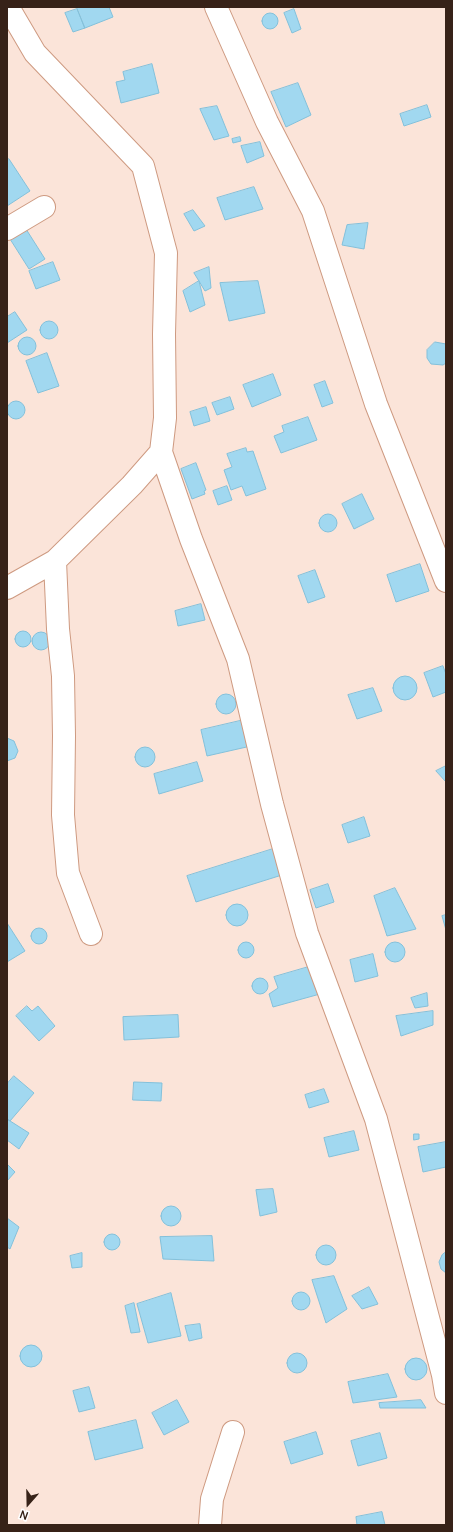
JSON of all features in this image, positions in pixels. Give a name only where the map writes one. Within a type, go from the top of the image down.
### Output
[{"type":"street","points":[[8,7],[35,53],[143,166],[166,253],[164,334],[165,418],[161,452],[191,539],[238,659],[272,804],[307,933],[376,1119],[445,1380]]},
{"type":"street","points":[[216,7],[267,122],[312,211],[376,404],[446,581]]},
{"type":"street","points":[[7,229],[44,207]]},
{"type":"street","points":[[7,588],[55,562],[132,485],[161,452]]},
{"type":"street","points":[[55,562],[58,629],[63,676],[63,814],[68,873],[91,934]]},
{"type":"street","points":[[210,1525],[212,1499],[233,1432]]},
{"type":"building","points":[[77,7],[109,7],[113,17],[85,28]]},
{"type":"building","points":[[77,9],[85,28],[73,32],[65,13]]},
{"type":"building","points":[[294,9],[301,29],[292,33],[284,13]]},
{"type":"building","points":[[267,13],[273,13],[278,18],[276,27],[273,29],[267,29],[262,24],[262,18]]},
{"type":"building","points":[[152,64],[159,93],[121,103],[116,82],[125,80],[123,72]]},
{"type":"building","points":[[298,83],[311,115],[286,127],[271,92]]},
{"type":"building","points":[[427,105],[431,117],[404,126],[400,114]]},
{"type":"building","points":[[217,106],[229,136],[214,140],[200,109]]},
{"type":"building","points":[[240,137],[241,141],[233,143],[232,139]]},
{"type":"building","points":[[260,142],[264,156],[247,163],[241,146]]},
{"type":"building","points":[[9,159],[30,191],[7,206],[7,160]]},
{"type":"building","points":[[254,187],[263,209],[225,220],[217,198]]},
{"type":"building","points":[[193,210],[205,226],[194,231],[184,214]]},
{"type":"building","points":[[368,223],[364,249],[342,245],[347,225]]},
{"type":"building","points":[[26,229],[45,259],[29,269],[10,239]]},
{"type":"building","points":[[53,262],[60,280],[36,289],[29,271]]},
{"type":"building","points":[[209,267],[211,288],[205,291],[194,273]]},
{"type":"building","points":[[199,281],[205,305],[190,312],[183,291]]},
{"type":"building","points":[[258,281],[265,313],[229,321],[220,283]]},
{"type":"building","points":[[15,312],[27,330],[7,343],[7,317]]},
{"type":"building","points":[[49,321],[55,324],[58,330],[55,336],[49,339],[43,336],[40,330],[43,324]]},
{"type":"building","points":[[27,337],[33,340],[36,346],[33,352],[27,355],[21,352],[18,346],[21,340]]},
{"type":"building","points":[[435,342],[446,344],[446,363],[443,365],[431,364],[427,358],[427,350]]},
{"type":"building","points":[[47,353],[59,386],[38,393],[26,361]]},
{"type":"building","points":[[273,374],[281,395],[252,407],[243,385]]},
{"type":"building","points":[[325,381],[333,403],[322,407],[314,385]]},
{"type":"building","points":[[230,397],[234,409],[217,415],[212,403]]},
{"type":"building","points":[[16,401],[22,404],[25,410],[22,416],[16,419],[10,416],[7,410],[10,404]]},
{"type":"building","points":[[206,407],[210,421],[194,426],[190,412]]},
{"type":"building","points":[[308,417],[317,440],[281,453],[274,436],[284,432],[282,426]]},
{"type":"building","points":[[246,448],[247,452],[253,451],[266,489],[246,496],[242,486],[231,490],[224,470],[232,467],[227,454]]},
{"type":"building","points":[[196,463],[206,490],[204,491],[205,494],[192,499],[181,469]]},
{"type":"building","points":[[227,486],[232,500],[218,505],[213,491]]},
{"type":"building","points":[[362,494],[374,519],[354,529],[342,504]]},
{"type":"building","points":[[328,514],[334,517],[337,523],[334,529],[328,532],[322,529],[319,523],[322,517]]},
{"type":"building","points":[[420,564],[429,591],[396,602],[387,575]]},
{"type":"building","points":[[315,570],[325,597],[308,603],[298,576]]},
{"type":"building","points":[[201,604],[205,620],[178,626],[175,611]]},
{"type":"building","points":[[20,631],[26,631],[31,636],[29,645],[26,647],[20,647],[15,642],[15,636]]},
{"type":"building","points":[[41,632],[47,635],[50,641],[47,647],[41,650],[35,647],[32,641],[35,635]]},
{"type":"building","points":[[443,666],[446,674],[446,692],[433,697],[424,673]]},
{"type":"building","points":[[405,676],[413,680],[417,688],[413,696],[405,700],[397,696],[393,688],[397,680]]},
{"type":"building","points":[[373,688],[382,711],[357,719],[348,695]]},
{"type":"building","points":[[222,694],[230,694],[236,700],[236,708],[230,714],[222,714],[216,708],[216,700]]},
{"type":"building","points":[[244,720],[251,746],[207,756],[201,730]]},
{"type":"building","points":[[7,738],[14,741],[18,751],[15,758],[7,761]]},
{"type":"building","points":[[141,747],[149,747],[155,753],[155,761],[149,767],[141,767],[135,761],[135,753]]},
{"type":"building","points":[[197,762],[203,781],[159,794],[154,774]]},
{"type":"building","points":[[446,766],[446,782],[436,771]]},
{"type":"building","points":[[364,817],[370,836],[348,843],[342,825]]},
{"type":"building","points":[[273,849],[282,875],[196,902],[187,876]]},
{"type":"building","points":[[328,884],[334,902],[316,908],[310,890]]},
{"type":"building","points":[[395,888],[416,929],[387,936],[374,896]]},
{"type":"building","points":[[233,904],[241,904],[248,911],[248,919],[241,926],[233,926],[226,919],[226,911]]},
{"type":"building","points":[[446,915],[446,930],[442,916]]},
{"type":"building","points":[[7,923],[25,951],[7,962]]},
{"type":"building","points":[[36,928],[42,928],[47,933],[45,942],[42,944],[36,944],[31,939],[31,933]]},
{"type":"building","points":[[243,942],[249,942],[254,947],[252,956],[249,958],[243,958],[238,953],[238,947]]},
{"type":"building","points":[[395,942],[402,945],[405,952],[402,959],[395,962],[388,959],[385,952],[388,945]]},
{"type":"building","points":[[373,954],[378,976],[355,982],[350,960]]},
{"type":"building","points":[[312,966],[320,994],[273,1007],[269,994],[278,988],[274,977]]},
{"type":"building","points":[[257,978],[263,978],[268,983],[266,992],[263,994],[257,994],[252,989],[252,983]]},
{"type":"building","points":[[427,993],[428,1006],[415,1008],[411,998]]},
{"type":"building","points":[[27,1006],[32,1011],[38,1006],[55,1026],[39,1041],[16,1016]]},
{"type":"building","points":[[433,1011],[433,1025],[401,1036],[396,1016]]},
{"type":"building","points":[[178,1015],[179,1037],[124,1040],[123,1017]]},
{"type":"building","points":[[14,1076],[34,1093],[10,1121],[7,1119],[7,1084]]},
{"type":"building","points":[[134,1082],[162,1083],[161,1101],[133,1100]]},
{"type":"building","points":[[324,1089],[329,1102],[309,1108],[305,1095]]},
{"type":"building","points":[[7,1119],[29,1133],[19,1149],[7,1140]]},
{"type":"building","points":[[354,1131],[359,1150],[329,1157],[324,1138]]},
{"type":"building","points":[[414,1134],[419,1134],[419,1139],[414,1140]]},
{"type":"building","points":[[446,1142],[446,1167],[423,1172],[418,1147]]},
{"type":"building","points":[[7,1164],[15,1172],[7,1181]]},
{"type":"building","points":[[273,1189],[277,1212],[260,1216],[256,1190]]},
{"type":"building","points":[[171,1206],[178,1209],[181,1216],[178,1223],[171,1226],[164,1223],[161,1216],[164,1209]]},
{"type":"building","points":[[7,1218],[19,1227],[10,1249],[7,1247]]},
{"type":"building","points":[[109,1234],[115,1234],[120,1239],[118,1248],[115,1250],[109,1250],[104,1245],[104,1239]]},
{"type":"building","points":[[212,1236],[214,1261],[163,1259],[160,1237]]},
{"type":"building","points":[[326,1245],[333,1248],[336,1255],[333,1262],[326,1265],[319,1262],[316,1255],[319,1248]]},
{"type":"building","points":[[446,1252],[446,1273],[441,1269],[439,1262],[442,1255]]},
{"type":"building","points":[[82,1253],[82,1267],[72,1268],[70,1256]]},
{"type":"building","points":[[334,1276],[347,1309],[326,1323],[312,1280]]},
{"type":"building","points":[[369,1287],[378,1304],[362,1309],[352,1296]]},
{"type":"building","points":[[301,1292],[307,1295],[310,1301],[307,1307],[301,1310],[295,1307],[292,1301],[295,1295]]},
{"type":"building","points":[[171,1293],[181,1336],[148,1343],[137,1304]]},
{"type":"building","points":[[134,1303],[140,1332],[131,1333],[125,1306]]},
{"type":"building","points":[[200,1324],[202,1338],[189,1341],[185,1326]]},
{"type":"building","points":[[31,1345],[39,1348],[42,1356],[39,1364],[31,1367],[23,1364],[20,1356],[23,1348]]},
{"type":"building","points":[[297,1353],[304,1356],[307,1363],[304,1370],[297,1373],[290,1370],[287,1363],[290,1356]]},
{"type":"building","points":[[416,1358],[424,1361],[427,1369],[424,1377],[416,1380],[408,1377],[405,1369],[408,1361]]},
{"type":"building","points":[[388,1374],[397,1397],[353,1403],[348,1382]]},
{"type":"building","points":[[89,1387],[95,1408],[79,1412],[73,1391]]},
{"type":"building","points":[[177,1400],[189,1422],[164,1435],[152,1413]]},
{"type":"building","points":[[421,1400],[426,1408],[380,1408],[379,1403]]},
{"type":"building","points":[[136,1420],[143,1448],[95,1460],[88,1432]]},
{"type":"building","points":[[316,1432],[323,1454],[291,1464],[284,1442]]},
{"type":"building","points":[[380,1433],[387,1458],[358,1466],[351,1441]]},
{"type":"building","points":[[382,1512],[385,1525],[357,1525],[356,1517]]}]
